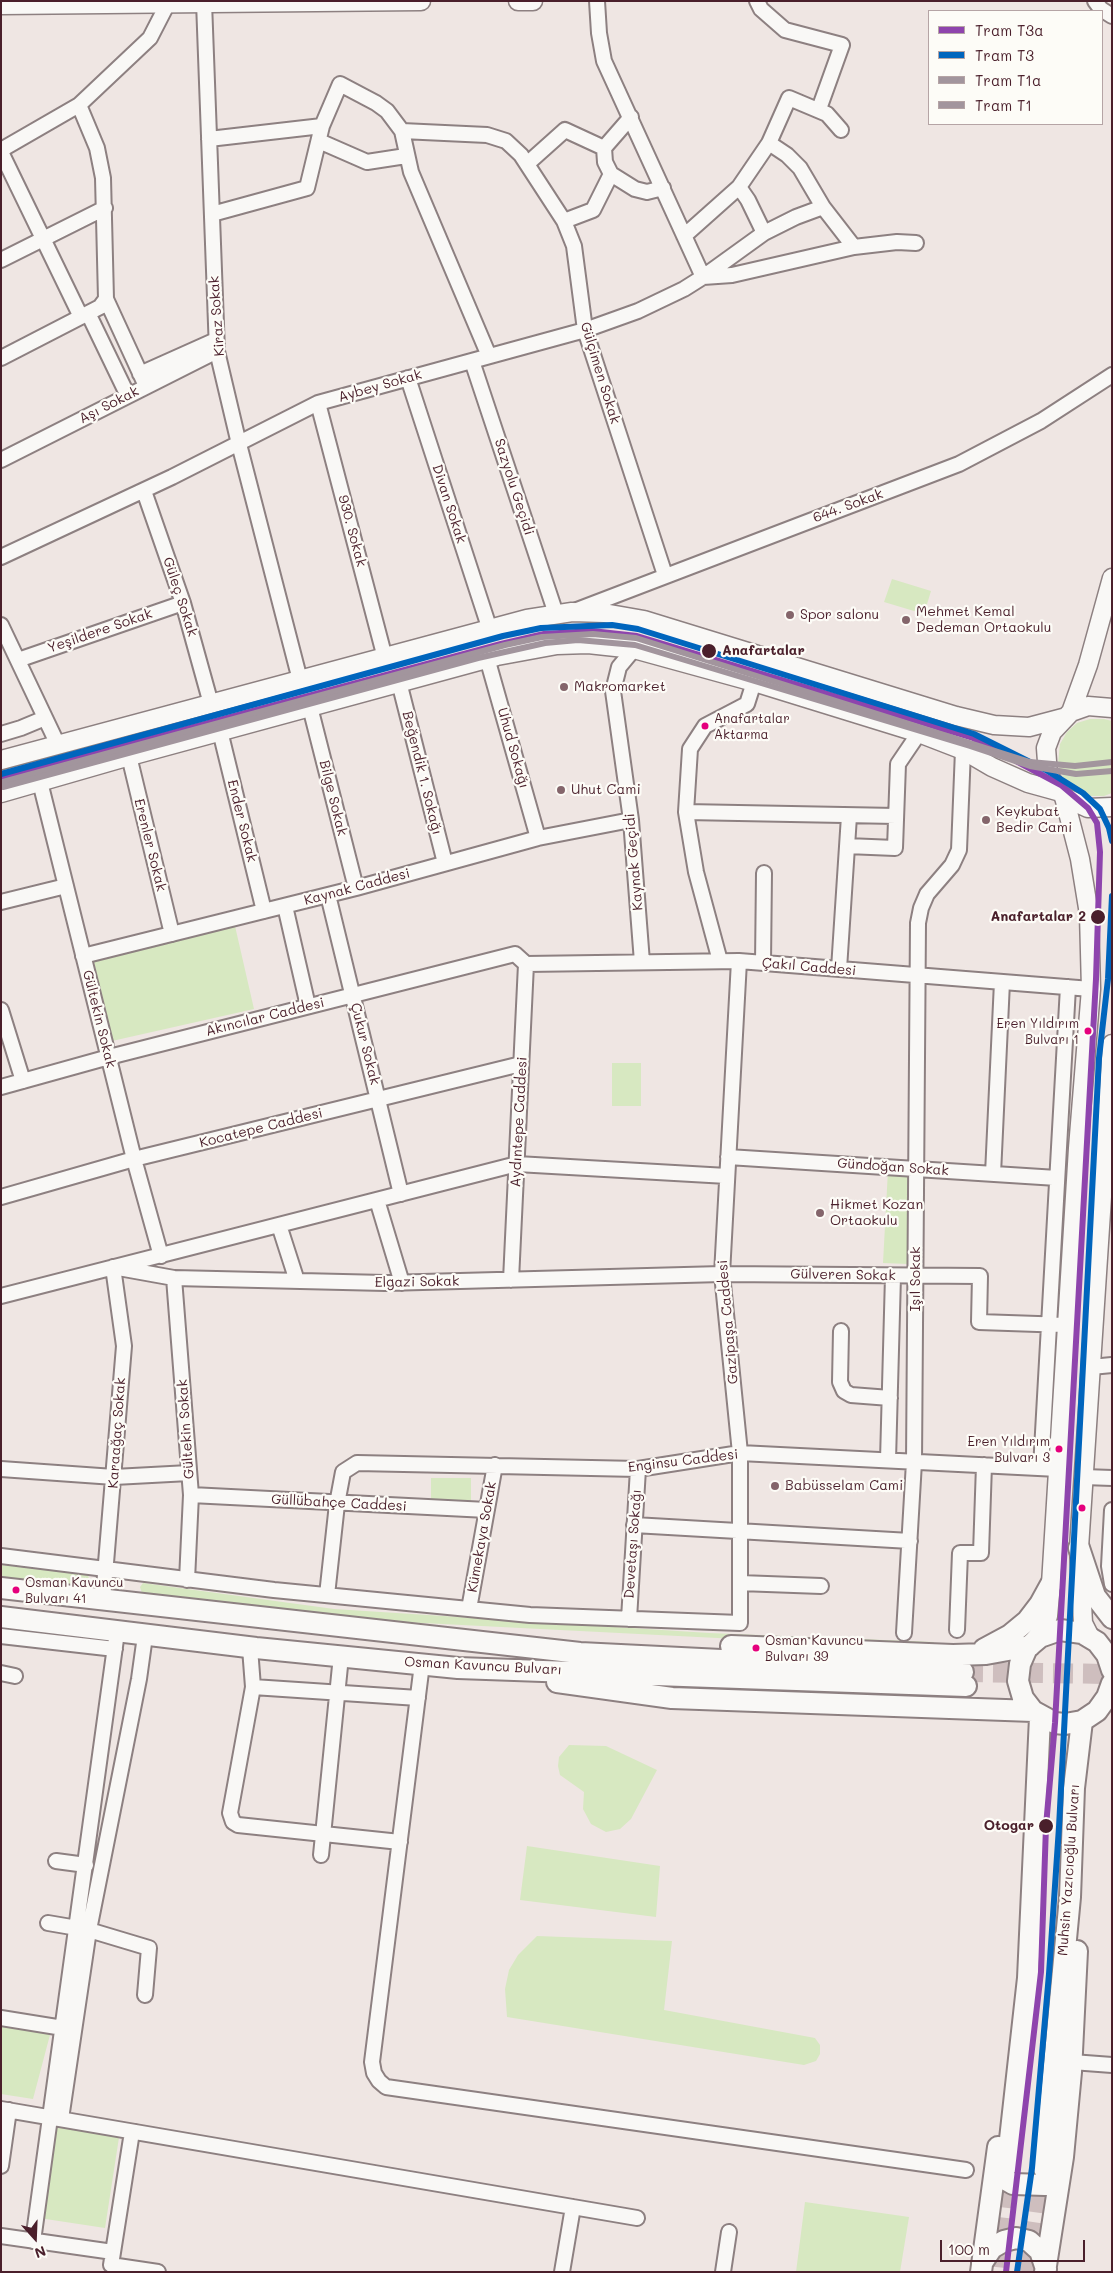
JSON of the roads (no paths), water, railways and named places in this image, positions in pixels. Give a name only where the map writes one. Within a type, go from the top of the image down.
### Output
[{"type":"highway","points":[[1079,1548],[1095,1596],[1112,1618]]},
{"type":"highway","points":[[966,1671],[1000,1641],[1019,1628],[1037,1608],[1051,1584]]},
{"type":"highway","name":"Osman Kavuncu Bulvarı","points":[[1,1588],[462,1641],[570,1639],[966,1671]]},
{"type":"highway","name":"Osman Kavuncu Bulvarı","points":[[1,1617],[116,1641],[145,1636],[458,1668],[966,1671]]},
{"type":"highway","points":[[966,1671],[1031,1644],[1040,1637],[1060,1630],[1082,1632],[1099,1640],[1112,1670]]},
{"type":"highway","points":[[1031,1644],[1020,1664],[1018,1681],[1023,1698],[1037,1714],[1055,1723],[1070,1724],[1086,1719],[1112,1716]]},
{"type":"highway","points":[[458,1668],[672,1698],[1037,1714]]},
{"type":"highway","points":[[1086,1719],[1103,1705],[1112,1683]]},
{"type":"highway","points":[[989,2268],[1028,1978],[1033,1885],[1037,1714]]},
{"type":"highway","name":"Muhsin Yazıcıoğlu Bulvarı","points":[[1052,2171],[1070,1896],[1074,1788],[1086,1719]]},
{"type":"highway","points":[[1046,2270],[1052,2171],[1072,2062],[1077,1946],[1070,1896]]},
{"type":"highway","points":[[1002,2166],[1001,2177],[1013,2184],[1045,2185],[1054,2181],[1052,2171]]},
{"type":"highway","points":[[989,2268],[992,2248],[1004,2241],[1016,2238],[1029,2241],[1040,2251],[1046,2270]]},
{"type":"main road","points":[[1,5],[204,2],[302,4],[421,1]]},
{"type":"main road","points":[[518,1],[533,1]]},
{"type":"main road","points":[[1031,1644],[1044,1628],[1048,1616],[1051,1584],[1050,1469],[1067,1325],[1078,1148],[1091,989],[1090,914],[1080,859],[1060,794],[1046,770],[1046,748],[1052,732],[1067,715],[1088,665],[1112,578]]},
{"type":"main road","points":[[1,760],[490,630],[564,613],[604,612],[644,620],[948,714],[994,725],[1029,726],[1067,715],[1088,706],[1112,708]]},
{"type":"main road","points":[[1,793],[487,658],[542,647],[604,644],[634,649],[754,682],[919,733],[963,750],[1010,775],[1060,794],[1088,808],[1112,807]]},
{"type":"main road","points":[[1099,1640],[1083,1623],[1079,1548],[1091,1367],[1109,1149],[1112,1044]]},
{"type":"street","points":[[596,1],[604,62],[631,117],[703,277],[732,275],[854,247],[897,242],[916,243]]},
{"type":"street","points":[[757,1],[761,9],[785,30],[842,45],[819,109]]},
{"type":"street","name":"Kiraz Sokak","points":[[204,2],[216,346],[239,444],[300,680]]},
{"type":"street","points":[[128,396],[43,239],[1,151],[79,105],[150,38],[168,3]]},
{"type":"street","points":[[212,214],[307,188],[322,126],[340,84],[387,111],[402,131],[411,172],[489,356]]},
{"type":"street","points":[[684,236],[739,187],[769,143],[789,98],[819,109],[833,119],[841,130]]},
{"type":"street","points":[[79,105],[97,148],[103,178],[106,299],[143,380]]},
{"type":"street","points":[[631,117],[604,148],[605,162],[610,174],[641,191],[653,191],[662,188]]},
{"type":"street","points":[[209,139],[322,126]]},
{"type":"street","points":[[527,164],[565,130],[604,148]]},
{"type":"street","name":"Gülçimen Sokak","points":[[402,131],[493,136],[512,145],[527,164],[564,221],[574,246],[585,330],[666,575]]},
{"type":"street","points":[[319,141],[367,162],[406,156]]},
{"type":"street","points":[[769,143],[788,155],[800,168],[823,207],[854,247]]},
{"type":"street","points":[[564,221],[593,210],[610,174]]},
{"type":"street","points":[[739,187],[748,200],[764,233]]},
{"type":"street","name":"Aybey Sokak","points":[[1,557],[144,491],[318,403],[585,330],[652,304],[703,277],[764,233],[796,216],[823,207]]},
{"type":"street","points":[[1,260],[105,208]]},
{"type":"street","points":[[1,358],[103,305],[106,299]]},
{"type":"street","name":"Aşı Sokak","points":[[1,460],[128,396],[143,380],[216,346]]},
{"type":"street","name":"Sazyolu Geçidi","points":[[472,361],[564,613]]},
{"type":"street","name":"644. Sokak","points":[[564,613],[959,464],[1041,421],[1112,375]]},
{"type":"street","name":"Divan Sokak","points":[[408,378],[490,630]]},
{"type":"street","name":"930. Sokak","points":[[318,403],[386,658]]},
{"type":"street","name":"Güleç Sokak","points":[[144,491],[183,602],[211,704]]},
{"type":"street","name":"Yeşildere Sokak","points":[[18,660],[183,602]]},
{"type":"street","points":[[1,625],[58,745]]},
{"type":"street","name":"Kaynak Geçidi","points":[[634,649],[619,668],[613,691],[631,820],[642,962]]},
{"type":"street","name":"Uhud Sokağı","points":[[487,658],[538,838]]},
{"type":"street","name":"Beğendik 1. Sokağı","points":[[399,682],[445,863]]},
{"type":"street","points":[[720,961],[696,872],[686,812],[690,749],[705,726],[747,704],[754,682]]},
{"type":"street","name":"Bilge Sokak","points":[[310,707],[356,888]]},
{"type":"street","points":[[1,734],[45,718]]},
{"type":"street","name":"Ender Sokak","points":[[220,731],[264,911]]},
{"type":"street","points":[[847,846],[895,848],[898,764],[919,733]]},
{"type":"street","name":"Işıl Sokak","points":[[904,1633],[914,1462],[918,923],[921,908],[931,888],[952,865],[959,850],[963,750]]},
{"type":"street","name":"Erenler Sokak","points":[[129,756],[172,934]]},
{"type":"street","name":"Gültekin Sokak","points":[[40,782],[134,1158],[161,1256]]},
{"type":"street","points":[[686,812],[896,816]]},
{"type":"street","points":[[839,969],[848,816]]},
{"type":"street","name":"Kaynak Caddesi","points":[[83,956],[356,888],[538,838],[631,820]]},
{"type":"street","points":[[762,963],[764,873]]},
{"type":"street","points":[[1,902],[66,886]]},
{"type":"street","name":"Çukur Sokak","points":[[328,895],[401,1194]]},
{"type":"street","points":[[285,906],[308,1006]]},
{"type":"street","name":"Akıncılar Caddesi","points":[[1,1087],[109,1057],[514,954],[526,964]]},
{"type":"street","name":"Çakıl Caddesi","points":[[526,964],[739,961],[1091,989]]},
{"type":"street","name":"Gazipaşa Caddesi","points":[[629,1619],[740,1623],[740,1453],[722,1274],[739,961]]},
{"type":"street","name":"Aydıntepe Caddesi","points":[[511,1280],[526,964]]},
{"type":"street","points":[[993,1174],[1002,982]]},
{"type":"street","points":[[1050,1469],[1049,1324],[1068,987]]},
{"type":"street","points":[[1,1010],[23,1081]]},
{"type":"street","name":"Kocatepe Caddesi","points":[[1,1197],[134,1158],[522,1064]]},
{"type":"street","name":"Gündoğan Sokak","points":[[728,1157],[1057,1178]]},
{"type":"street","points":[[1,1296],[517,1164],[727,1176]]},
{"type":"street","points":[[377,1200],[402,1283]]},
{"type":"street","points":[[279,1226],[297,1281]]},
{"type":"street","name":"Elgazi Sokak","points":[[113,1267],[174,1278],[402,1283],[722,1274]]},
{"type":"street","name":"Karaağaç Sokak","points":[[103,1599],[124,1346],[113,1267]]},
{"type":"street","name":"Gülveren Sokak","points":[[722,1274],[980,1276],[979,1322],[1067,1325]]},
{"type":"street","points":[[888,1460],[893,1276]]},
{"type":"street","name":"Gültekin Sokak","points":[[174,1278],[191,1495],[188,1580]]},
{"type":"street","points":[[840,1330],[840,1382],[844,1391],[851,1396],[890,1398]]},
{"type":"street","points":[[1091,1367],[1112,1365]]},
{"type":"street","name":"Enginsu Caddesi","points":[[328,1595],[337,1504],[343,1472],[357,1463],[638,1468],[740,1453],[1050,1469]]},
{"type":"street","name":"Kümekaya Sokak","points":[[469,1609],[495,1465]]},
{"type":"street","points":[[957,1630],[960,1553],[981,1554],[984,1465]]},
{"type":"street","name":"Devetaşı Sokağı","points":[[629,1619],[638,1468]]},
{"type":"street","points":[[1,1469],[114,1477],[189,1473]]},
{"type":"street","points":[[1084,1477],[1112,1478]]},
{"type":"street","name":"Güllübahçe Caddesi","points":[[191,1495],[337,1504],[487,1510]]},
{"type":"street","points":[[1112,1510],[1109,1566],[1112,1584]]},
{"type":"street","points":[[634,1525],[740,1533],[910,1541]]},
{"type":"street","points":[[1,1556],[188,1580],[328,1595],[530,1615],[629,1619]]},
{"type":"street","points":[[740,1583],[821,1586]]},
{"type":"street","points":[[1,1636],[116,1641],[86,1865],[83,1929],[56,2119],[33,2241]]},
{"type":"street","points":[[56,2119],[63,2028],[140,1670],[145,1636]]},
{"type":"street","points":[[250,1648],[253,1687],[230,1813],[232,1819],[238,1826],[400,1842]]},
{"type":"street","points":[[321,1855],[341,1656]]},
{"type":"street","points":[[422,1664],[372,2062],[376,2077],[386,2086],[966,2170]]},
{"type":"street","points":[[1,1673],[15,1676]]},
{"type":"street","points":[[253,1687],[418,1698]]},
{"type":"street","points":[[56,1861],[86,1865]]},
{"type":"street","points":[[48,1923],[83,1929],[149,1948],[145,1995]]},
{"type":"street","points":[[1,2018],[63,2028]]},
{"type":"street","points":[[1072,2062],[1112,2065]]},
{"type":"street","points":[[1,2166],[5,2110],[637,2218]]},
{"type":"street","points":[[111,2263],[132,2132],[136,2132]]},
{"type":"street","points":[[562,2272],[573,2207]]},
{"type":"street","points":[[723,2272],[729,2232]]},
{"type":"street","points":[[1,2236],[33,2241],[111,2263],[158,2272]]},
{"type":"tunnel","points":[[963,1672],[1112,1674]]},
{"type":"tunnel","points":[[996,2267],[1007,2166]]},
{"type":"tunnel","points":[[1029,2272],[1044,2169]]},
{"type":"tram line","name":"T3","points":[[1,774],[503,636],[541,628],[612,625],[638,629],[974,734],[1046,770],[1083,793],[1100,809],[1109,828],[1112,841]]},
{"type":"tram line","name":"T3a","points":[[1,779],[501,644],[544,634],[592,631],[637,636],[973,738],[1061,785],[1088,808],[1097,823],[1100,852],[1096,979],[1055,1723],[1046,1826],[1041,1972],[1006,2272]]},
{"type":"tram line","name":"T1a","points":[[3,782],[505,645],[542,637],[593,634],[636,638],[1030,762],[1075,766],[1112,762]]},
{"type":"tram line","name":"T1","points":[[3,787],[478,658],[545,643],[578,640],[635,645],[970,746],[1030,766],[1076,774],[1112,771]]},
{"type":"tram line","name":"T3","points":[[1017,2272],[1032,2168],[1049,1974],[1059,1827],[1099,1058],[1108,979],[1112,896]]},
{"type":"place","name":"Spor salonu","points":[[790,615]]},
{"type":"place","name":"Mehmet Kemal Dedeman Ortaokulu","points":[[906,620]]},
{"type":"place","name":"Anafartalar","points":[[709,651]]},
{"type":"place","name":"Makromarket","points":[[564,687]]},
{"type":"place","name":"Anafartalar Aktarma","points":[[705,726]]},
{"type":"place","name":"Uhut Cami","points":[[561,790]]},
{"type":"place","name":"Keykubat Bedir Cami","points":[[986,820]]},
{"type":"place","name":"Anafartalar 2","points":[[1098,917]]},
{"type":"place","name":"Eren Yıldırım Bulvarı 1","points":[[1088,1031]]},
{"type":"place","name":"Hikmet Kozan Ortaokulu","points":[[820,1213]]},
{"type":"place","name":"Eren Yıldırım Bulvarı 3","points":[[1059,1449]]},
{"type":"place","name":"Babüsselam Cami","points":[[775,1486]]},
{"type":"place","name":"Osman Kavuncu Bulvarı 41","points":[[16,1590]]},
{"type":"place","name":"Osman Kavuncu Bulvarı 39","points":[[756,1648]]},
{"type":"place","name":"Otogar","points":[[1046,1826]]}]
